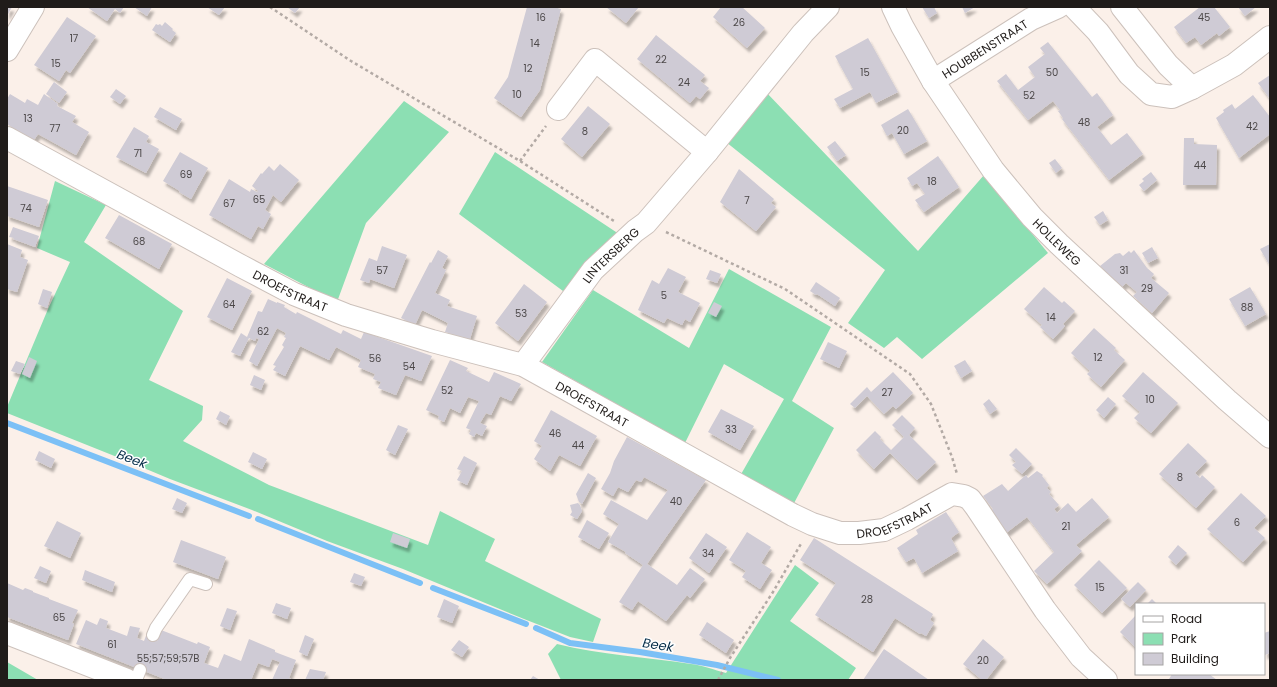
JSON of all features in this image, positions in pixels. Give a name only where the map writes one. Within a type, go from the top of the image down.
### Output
[{"type":"street","name":"LINTERSBERG","points":[[523,365],[593,270],[640,227],[707,152],[803,33],[828,7]]},
{"type":"street","name":"HOLLEWEG","points":[[893,7],[933,81],[993,170],[1032,216],[1070,255],[1227,400],[1270,437]]},
{"type":"street","name":"HOUBBENSTRAAT","points":[[933,81],[1031,19],[1058,7]]},
{"type":"street","points":[[1074,7],[1098,32],[1129,74],[1151,94],[1172,97],[1192,88],[1234,65],[1270,38]]},
{"type":"street","points":[[1122,7],[1168,65],[1192,88]]},
{"type":"street","points":[[7,50],[32,8]]},
{"type":"street","points":[[558,109],[594,60],[707,152]]},
{"type":"street","name":"DROEFSTRAAT","points":[[7,138],[294,294],[346,315],[432,341],[523,365],[793,515],[812,524],[840,532],[860,533],[884,530],[952,494],[964,496]]},
{"type":"street","points":[[964,496],[970,499],[976,507],[1080,657],[1106,680]]},
{"type":"street","points":[[7,633],[134,677]]},
{"type":"lane","points":[[152,635],[190,579],[206,584]]},
{"type":"path","points":[[270,7],[351,61],[520,161],[618,224],[640,227],[785,289],[877,350],[910,374],[931,404],[952,457],[964,496]]},
{"type":"path","points":[[520,161],[558,109]]},
{"type":"path","points":[[718,678],[773,592],[812,524]]},
{"type":"green space","points":[[765,91],[918,251],[984,175],[1048,253],[922,359],[897,337],[884,348],[848,323],[885,270],[726,142]]},
{"type":"green space","points":[[404,101],[449,132],[366,223],[337,302],[264,264]]},
{"type":"green space","points":[[495,152],[619,234],[563,291],[459,214]]},
{"type":"green space","points":[[55,181],[106,205],[84,242],[183,311],[149,380],[203,406],[202,420],[183,441],[269,485],[428,545],[440,511],[495,539],[485,561],[601,619],[593,642],[570,637],[403,569],[327,541],[7,413],[7,407],[48,309],[70,262],[37,248]]},
{"type":"green space","points":[[729,269],[831,327],[792,401],[834,428],[793,505],[740,476],[784,399],[724,364],[685,443],[542,362],[593,290],[689,348]]},
{"type":"green space","points":[[795,565],[819,583],[790,621],[856,668],[848,680],[561,680],[548,654],[557,644],[607,653],[704,666],[726,673]]},
{"type":"green space","points":[[7,662],[38,680],[7,680]]},
{"type":"building","points":[[7,7],[12,7],[7,16]]},
{"type":"building","points":[[87,7],[124,7],[120,13],[115,9],[107,21]]},
{"type":"building","points":[[134,7],[152,7],[147,16]]},
{"type":"building","points":[[207,7],[225,7],[219,15]]},
{"type":"building","points":[[287,7],[300,7],[295,13]]},
{"type":"building","points":[[527,7],[554,7],[561,9],[540,90],[521,117],[494,98],[508,77]]},
{"type":"building","points":[[606,7],[639,7],[626,23]]},
{"type":"building","points":[[721,7],[742,7],[765,28],[747,48],[713,17]]},
{"type":"building","points":[[922,7],[934,7],[937,13],[929,18]]},
{"type":"building","points":[[962,7],[975,7],[965,13]]},
{"type":"building","points":[[1200,7],[1214,7],[1230,27],[1219,36],[1217,33],[1201,45],[1195,37],[1186,43],[1174,27]]},
{"type":"building","points":[[1238,7],[1256,7],[1245,16]]},
{"type":"building","points":[[67,17],[96,36],[70,73],[66,70],[59,81],[34,65]]},
{"type":"building","points":[[165,22],[176,33],[170,42],[152,30],[156,24],[160,24],[162,26]]},
{"type":"building","points":[[656,35],[705,75],[700,81],[709,88],[700,99],[696,96],[690,103],[637,59]]},
{"type":"building","points":[[868,38],[898,92],[876,103],[870,92],[840,108],[834,99],[853,89],[835,56]]},
{"type":"building","points":[[1048,42],[1092,97],[1097,93],[1113,115],[1097,127],[1111,145],[1127,133],[1143,154],[1109,180],[1062,119],[1063,118],[1058,111],[1060,110],[1053,101],[1028,120],[997,81],[1006,74],[1018,90],[1035,77],[1028,67],[1045,54],[1040,48]]},
{"type":"building","points":[[1270,75],[1270,99],[1258,83]]},
{"type":"building","points":[[54,82],[67,92],[59,103],[46,94]]},
{"type":"building","points":[[116,89],[126,96],[120,104],[110,97]]},
{"type":"building","points":[[10,94],[25,103],[27,99],[38,105],[44,94],[58,104],[57,106],[76,116],[72,122],[89,132],[76,155],[38,134],[34,140],[7,124],[7,99]]},
{"type":"building","points":[[1253,95],[1270,117],[1270,134],[1239,158],[1216,118],[1224,112],[1223,110],[1232,104],[1235,109]]},
{"type":"building","points":[[588,106],[610,124],[582,157],[561,139]]},
{"type":"building","points":[[160,107],[182,119],[176,130],[154,117]]},
{"type":"building","points":[[908,109],[927,141],[904,154],[892,133],[887,136],[881,125]]},
{"type":"building","points":[[134,127],[149,136],[146,142],[159,149],[146,173],[116,157]]},
{"type":"building","points":[[1184,138],[1194,138],[1194,144],[1217,145],[1216,185],[1183,185]]},
{"type":"building","points":[[835,141],[846,155],[837,161],[827,147]]},
{"type":"building","points":[[180,152],[208,168],[191,199],[163,181]]},
{"type":"building","points":[[938,156],[959,187],[924,212],[915,200],[925,194],[917,183],[912,186],[907,178]]},
{"type":"building","points":[[1055,159],[1062,168],[1056,173],[1049,163]]},
{"type":"building","points":[[280,164],[299,180],[281,202],[273,195],[265,210],[271,214],[263,229],[258,226],[251,239],[209,215],[229,179],[250,192],[251,189],[257,192],[258,191],[252,186],[261,173],[262,174],[269,166],[274,171]]},
{"type":"building","points":[[739,169],[774,199],[771,203],[776,207],[756,231],[720,202]]},
{"type":"building","points":[[1151,172],[1157,180],[1144,191],[1139,185],[1144,181],[1142,179]]},
{"type":"building","points":[[7,186],[48,200],[39,227],[7,216]]},
{"type":"building","points":[[1103,211],[1108,220],[1100,225],[1094,217]]},
{"type":"building","points":[[119,215],[172,244],[159,269],[105,238]]},
{"type":"building","points":[[13,227],[39,236],[35,247],[9,237]]},
{"type":"building","points":[[7,244],[22,250],[20,257],[28,260],[17,292],[7,289]]},
{"type":"building","points":[[1270,244],[1270,266],[1260,249]]},
{"type":"building","points":[[382,246],[407,255],[394,288],[370,279],[369,283],[360,280],[369,258],[377,261]]},
{"type":"building","points":[[1152,247],[1158,258],[1148,263],[1142,253]]},
{"type":"building","points":[[438,250],[448,256],[442,268],[446,270],[435,293],[450,300],[447,306],[477,316],[470,339],[445,332],[448,323],[422,310],[415,325],[401,318],[430,262],[431,263]]},
{"type":"building","points":[[1134,250],[1147,268],[1154,274],[1151,278],[1169,293],[1152,313],[1133,296],[1137,292],[1126,283],[1122,287],[1100,266],[1115,254],[1120,253],[1123,256],[1129,251],[1131,253]]},
{"type":"building","points":[[668,268],[686,277],[678,292],[700,303],[690,322],[685,319],[682,325],[667,318],[664,323],[638,310],[652,280],[659,284]]},
{"type":"building","points":[[710,270],[721,274],[717,283],[706,279]]},
{"type":"building","points":[[227,278],[252,291],[232,330],[207,317]]},
{"type":"building","points":[[816,282],[840,298],[835,306],[810,291]]},
{"type":"building","points":[[524,284],[547,302],[518,341],[495,323]]},
{"type":"building","points":[[1044,287],[1062,303],[1064,301],[1075,311],[1063,324],[1065,326],[1053,339],[1040,327],[1042,325],[1024,309]]},
{"type":"building","points":[[1250,287],[1266,314],[1245,326],[1229,299]]},
{"type":"building","points":[[43,289],[52,292],[47,308],[38,304]]},
{"type":"building","points":[[268,299],[285,305],[284,307],[296,314],[297,312],[341,334],[343,330],[361,339],[364,332],[432,356],[421,381],[405,375],[396,395],[378,388],[381,382],[373,379],[375,374],[358,367],[361,360],[336,347],[329,360],[300,346],[285,376],[273,370],[276,366],[273,365],[284,347],[282,345],[286,338],[284,337],[286,333],[277,328],[257,366],[249,361],[259,339],[256,338],[255,341],[249,338],[240,356],[231,352],[241,333],[247,337],[258,311],[262,312]]},
{"type":"building","points":[[714,302],[722,306],[716,317],[708,313]]},
{"type":"building","points":[[1094,328],[1116,348],[1114,350],[1125,360],[1101,387],[1087,374],[1090,371],[1071,353]]},
{"type":"building","points":[[828,342],[847,351],[839,368],[820,359]]},
{"type":"building","points":[[29,357],[37,361],[30,378],[22,374]]},
{"type":"building","points":[[450,360],[468,368],[466,371],[489,382],[494,372],[521,384],[511,401],[500,396],[491,415],[486,413],[480,423],[487,426],[482,436],[476,433],[474,437],[469,434],[471,430],[466,428],[479,401],[468,397],[460,413],[450,408],[444,422],[438,419],[439,416],[426,410]]},
{"type":"building","points":[[965,360],[972,371],[961,378],[954,366]]},
{"type":"building","points":[[16,361],[25,364],[20,374],[11,371]]},
{"type":"building","points":[[893,372],[913,393],[896,409],[893,406],[884,414],[867,396],[855,408],[850,404],[867,387],[871,392]]},
{"type":"building","points":[[1143,372],[1178,403],[1151,433],[1134,418],[1140,412],[1122,396]]},
{"type":"building","points":[[254,375],[265,380],[261,390],[250,385]]},
{"type":"building","points":[[1108,397],[1116,404],[1104,418],[1096,410]]},
{"type":"building","points":[[989,399],[997,409],[990,414],[983,404]]},
{"type":"building","points":[[721,409],[754,426],[740,450],[708,432]]},
{"type":"building","points":[[551,410],[597,436],[580,466],[559,455],[550,471],[534,459],[542,446],[534,441]]},
{"type":"building","points":[[220,411],[230,416],[226,425],[216,419]]},
{"type":"building","points":[[902,415],[915,428],[909,435],[936,462],[917,480],[890,453],[874,469],[856,450],[875,431],[881,437],[880,439],[891,450],[904,437],[892,425]]},
{"type":"building","points":[[398,425],[408,429],[395,455],[386,450]]},
{"type":"building","points":[[627,437],[706,480],[647,564],[677,585],[690,568],[705,579],[690,598],[687,595],[666,621],[638,601],[632,610],[619,602],[643,565],[625,553],[626,552],[608,542],[619,524],[603,514],[611,500],[647,520],[668,490],[644,477],[641,482],[636,480],[628,492],[618,487],[613,496],[601,489]]},
{"type":"building","points":[[1188,443],[1207,461],[1195,473],[1200,478],[1202,475],[1215,487],[1196,508],[1159,474]]},
{"type":"building","points":[[1016,448],[1032,464],[1022,474],[1012,465],[1016,462],[1009,455]]},
{"type":"building","points":[[39,451],[55,459],[51,468],[35,460]]},
{"type":"building","points":[[253,452],[267,459],[262,469],[248,462]]},
{"type":"building","points":[[464,456],[477,463],[467,485],[457,480],[462,471],[457,469]]},
{"type":"building","points":[[1037,471],[1043,475],[1042,476],[1049,485],[1045,490],[1047,488],[1051,492],[1049,494],[1059,505],[1054,509],[1057,513],[1068,503],[1076,512],[1092,498],[1109,517],[1076,545],[1082,551],[1047,584],[1034,571],[1054,552],[1027,517],[1006,533],[990,511],[993,509],[983,496],[1002,484],[1008,491],[1026,475],[1028,478]]},
{"type":"building","points":[[588,473],[596,478],[582,504],[579,502],[576,494]]},
{"type":"building","points":[[1241,493],[1266,516],[1254,528],[1265,538],[1243,562],[1207,529]]},
{"type":"building","points":[[177,498],[187,503],[182,513],[172,509]]},
{"type":"building","points":[[578,503],[582,511],[577,519],[570,515],[572,512],[570,505]]},
{"type":"building","points":[[946,512],[959,532],[951,538],[958,551],[922,573],[914,558],[906,562],[897,548],[918,534],[916,530]]},
{"type":"building","points":[[587,520],[609,533],[599,549],[578,537]]},
{"type":"building","points":[[57,521],[81,533],[70,558],[44,546]]},
{"type":"building","points":[[747,532],[771,547],[761,563],[772,570],[760,589],[742,577],[746,571],[729,560]]},
{"type":"building","points":[[393,533],[410,539],[407,548],[390,542]]},
{"type":"building","points":[[706,533],[727,547],[709,573],[689,558]]},
{"type":"building","points":[[814,538],[933,614],[930,620],[934,623],[926,636],[921,633],[920,634],[895,618],[873,652],[815,615],[836,583],[800,560]]},
{"type":"building","points":[[181,540],[226,557],[218,579],[173,562]]},
{"type":"building","points":[[1178,545],[1187,553],[1176,565],[1168,557]]},
{"type":"building","points":[[1099,560],[1127,588],[1102,613],[1074,585]]},
{"type":"building","points":[[40,566],[51,571],[46,583],[34,578]]},
{"type":"building","points":[[85,570],[115,582],[112,592],[82,580]]},
{"type":"building","points":[[354,573],[365,577],[361,586],[350,582]]},
{"type":"building","points":[[1138,582],[1146,590],[1130,607],[1121,599]]},
{"type":"building","points":[[7,583],[23,590],[25,588],[33,591],[78,610],[72,623],[74,624],[68,640],[7,617]]},
{"type":"building","points":[[444,599],[459,606],[452,623],[437,617]]},
{"type":"building","points":[[1152,599],[1156,603],[1148,603]]},
{"type":"building","points":[[276,603],[291,608],[287,619],[272,613]]},
{"type":"building","points":[[227,608],[237,611],[230,630],[220,626]]},
{"type":"building","points":[[1135,616],[1135,647],[1120,632]]},
{"type":"building","points":[[100,618],[108,621],[106,628],[127,636],[130,626],[140,628],[137,638],[144,641],[147,633],[158,637],[156,645],[161,630],[197,644],[198,642],[210,647],[204,663],[218,668],[224,654],[241,661],[249,639],[275,650],[275,652],[296,660],[289,678],[293,680],[272,680],[280,662],[272,659],[269,667],[258,663],[251,680],[167,680],[76,644],[86,620],[97,625]]},
{"type":"building","points":[[707,622],[734,640],[726,653],[699,635]]},
{"type":"building","points":[[1270,631],[1270,653],[1265,655],[1265,633]]},
{"type":"building","points":[[305,635],[314,639],[307,656],[299,652]]},
{"type":"building","points":[[983,639],[1004,657],[986,680],[982,680],[963,664]]},
{"type":"building","points":[[459,640],[469,647],[462,657],[451,650]]},
{"type":"building","points":[[884,649],[929,680],[863,680]]},
{"type":"building","points":[[310,669],[326,672],[323,680],[305,680]]},
{"type":"building","points":[[1171,675],[1210,675],[1217,680],[1170,680],[1169,679]]},
{"type":"building","points":[[533,676],[540,680],[530,680]]},
{"type":"waterway","name":"Beek","points":[[7,423],[249,516]]},
{"type":"waterway","name":"Beek","points":[[258,519],[420,583]]},
{"type":"waterway","name":"Beek","points":[[433,588],[526,624]]},
{"type":"waterway","name":"Beek","points":[[536,628],[570,643],[640,652],[717,665],[778,680]]}]
